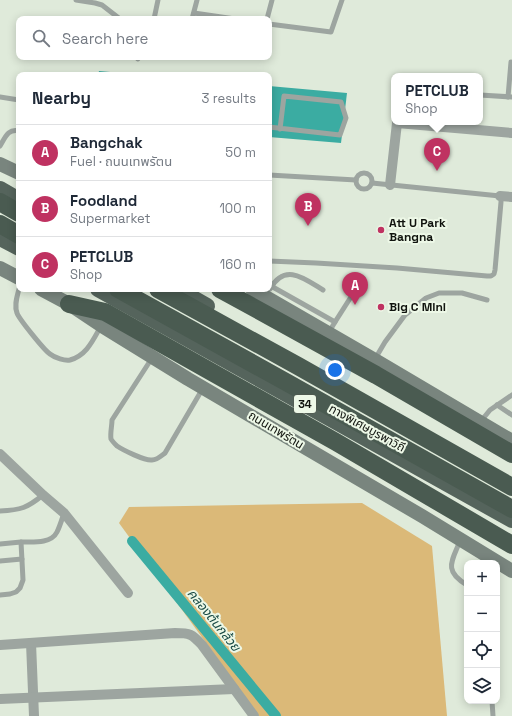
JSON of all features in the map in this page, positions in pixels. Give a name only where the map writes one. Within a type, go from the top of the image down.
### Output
[{"type":"highway","points":[[0,189],[16,198]]},
{"type":"highway","points":[[0,202],[16,211]]},
{"type":"highway","points":[[0,224],[16,233]]},
{"type":"highway","points":[[0,238],[16,246]]},
{"type":"highway","name":"ทางพิเศษบูรพาวิถี","points":[[163,292],[512,486]]},
{"type":"highway","points":[[182,292],[512,479]]},
{"type":"highway","points":[[226,292],[376,368],[512,454]]},
{"type":"highway","points":[[69,304],[106,302],[336,442],[512,545]]},
{"type":"highway","name":"ทางพิเศษบูรพาวิถี","points":[[106,302],[286,382],[512,509]]},
{"type":"highway","name":"34","points":[[106,302],[512,520]]},
{"type":"main road","points":[[0,164],[16,172]]},
{"type":"main road","points":[[0,268],[16,276]]},
{"type":"main road","points":[[47,292],[69,304]]},
{"type":"main road","points":[[268,292],[332,327],[376,368],[480,422],[512,441]]},
{"type":"main road","name":"ถนนเทพรัตน","points":[[106,302],[153,357],[512,571]]},
{"type":"street","points":[[390,185],[397,125]]},
{"type":"street","points":[[420,125],[512,133]]},
{"type":"street","points":[[500,196],[512,197]]},
{"type":"street","points":[[0,454],[64,514],[128,593]]},
{"type":"street","points":[[0,645],[187,633],[194,636],[202,645],[254,716]]},
{"type":"street","points":[[31,643],[34,716]]},
{"type":"street","points":[[0,699],[234,689]]},
{"type":"lane","points":[[76,0],[102,5],[116,16]]},
{"type":"lane","points":[[155,16],[158,0]]},
{"type":"lane","points":[[193,16],[197,0]]},
{"type":"lane","points":[[268,16],[272,0]]},
{"type":"lane","points":[[272,24],[331,32],[342,0]]},
{"type":"lane","points":[[194,13],[214,16]]},
{"type":"lane","points":[[483,95],[510,97],[510,62]]},
{"type":"lane","points":[[272,128],[280,129],[340,135],[346,118],[341,102],[284,96],[280,129]]},
{"type":"lane","points":[[0,98],[16,100]]},
{"type":"lane","points":[[0,146],[11,131],[16,130]]},
{"type":"lane","points":[[364,173],[369,175],[372,183],[367,189],[362,189],[356,185],[356,180],[358,175],[364,173]]},
{"type":"lane","points":[[272,175],[356,180]]},
{"type":"lane","points":[[272,261],[316,262],[487,276],[493,275],[495,272],[496,262],[501,202],[500,196],[372,183]]},
{"type":"lane","points":[[272,286],[278,278],[294,274],[301,276],[323,290]]},
{"type":"lane","points":[[332,327],[364,278]]},
{"type":"lane","points":[[18,292],[15,306],[17,315],[49,354],[69,360],[87,350],[106,302]]},
{"type":"lane","points":[[376,368],[385,342],[405,315],[426,298],[439,293],[462,293],[487,300]]},
{"type":"lane","points":[[153,357],[112,420],[112,439],[116,445],[148,461],[159,458],[165,453],[203,388]]},
{"type":"lane","points":[[480,422],[497,404],[512,395]]},
{"type":"lane","points":[[497,404],[512,415]]},
{"type":"lane","points":[[0,511],[26,507],[43,494]]},
{"type":"lane","points":[[0,544],[40,542],[49,540],[57,533],[64,514]]},
{"type":"lane","points":[[460,540],[451,566],[452,573],[464,583]]},
{"type":"lane","points":[[0,595],[16,592],[20,588],[23,580],[21,542]]},
{"type":"lane","points":[[0,561],[22,559]]},
{"type":"lane","points":[[492,704],[493,716]]},
{"type":"shaded area","points":[[362,503],[432,546],[447,716],[259,716],[119,523],[129,507]]},
{"type":"water","points":[[272,86],[347,93],[341,143],[272,137]]},
{"type":"waterway","name":"คลองต้นกล้วย","points":[[132,541],[276,716]]},
{"type":"place","name":"PETCLUB","points":[[437,171]]},
{"type":"place","name":"Foodland","points":[[308,226]]},
{"type":"place","name":"Att U Park Bangna","points":[[381,230]]},
{"type":"place","name":"Bangchak","points":[[355,305]]},
{"type":"place","name":"Big C Mini","points":[[381,307]]}]
